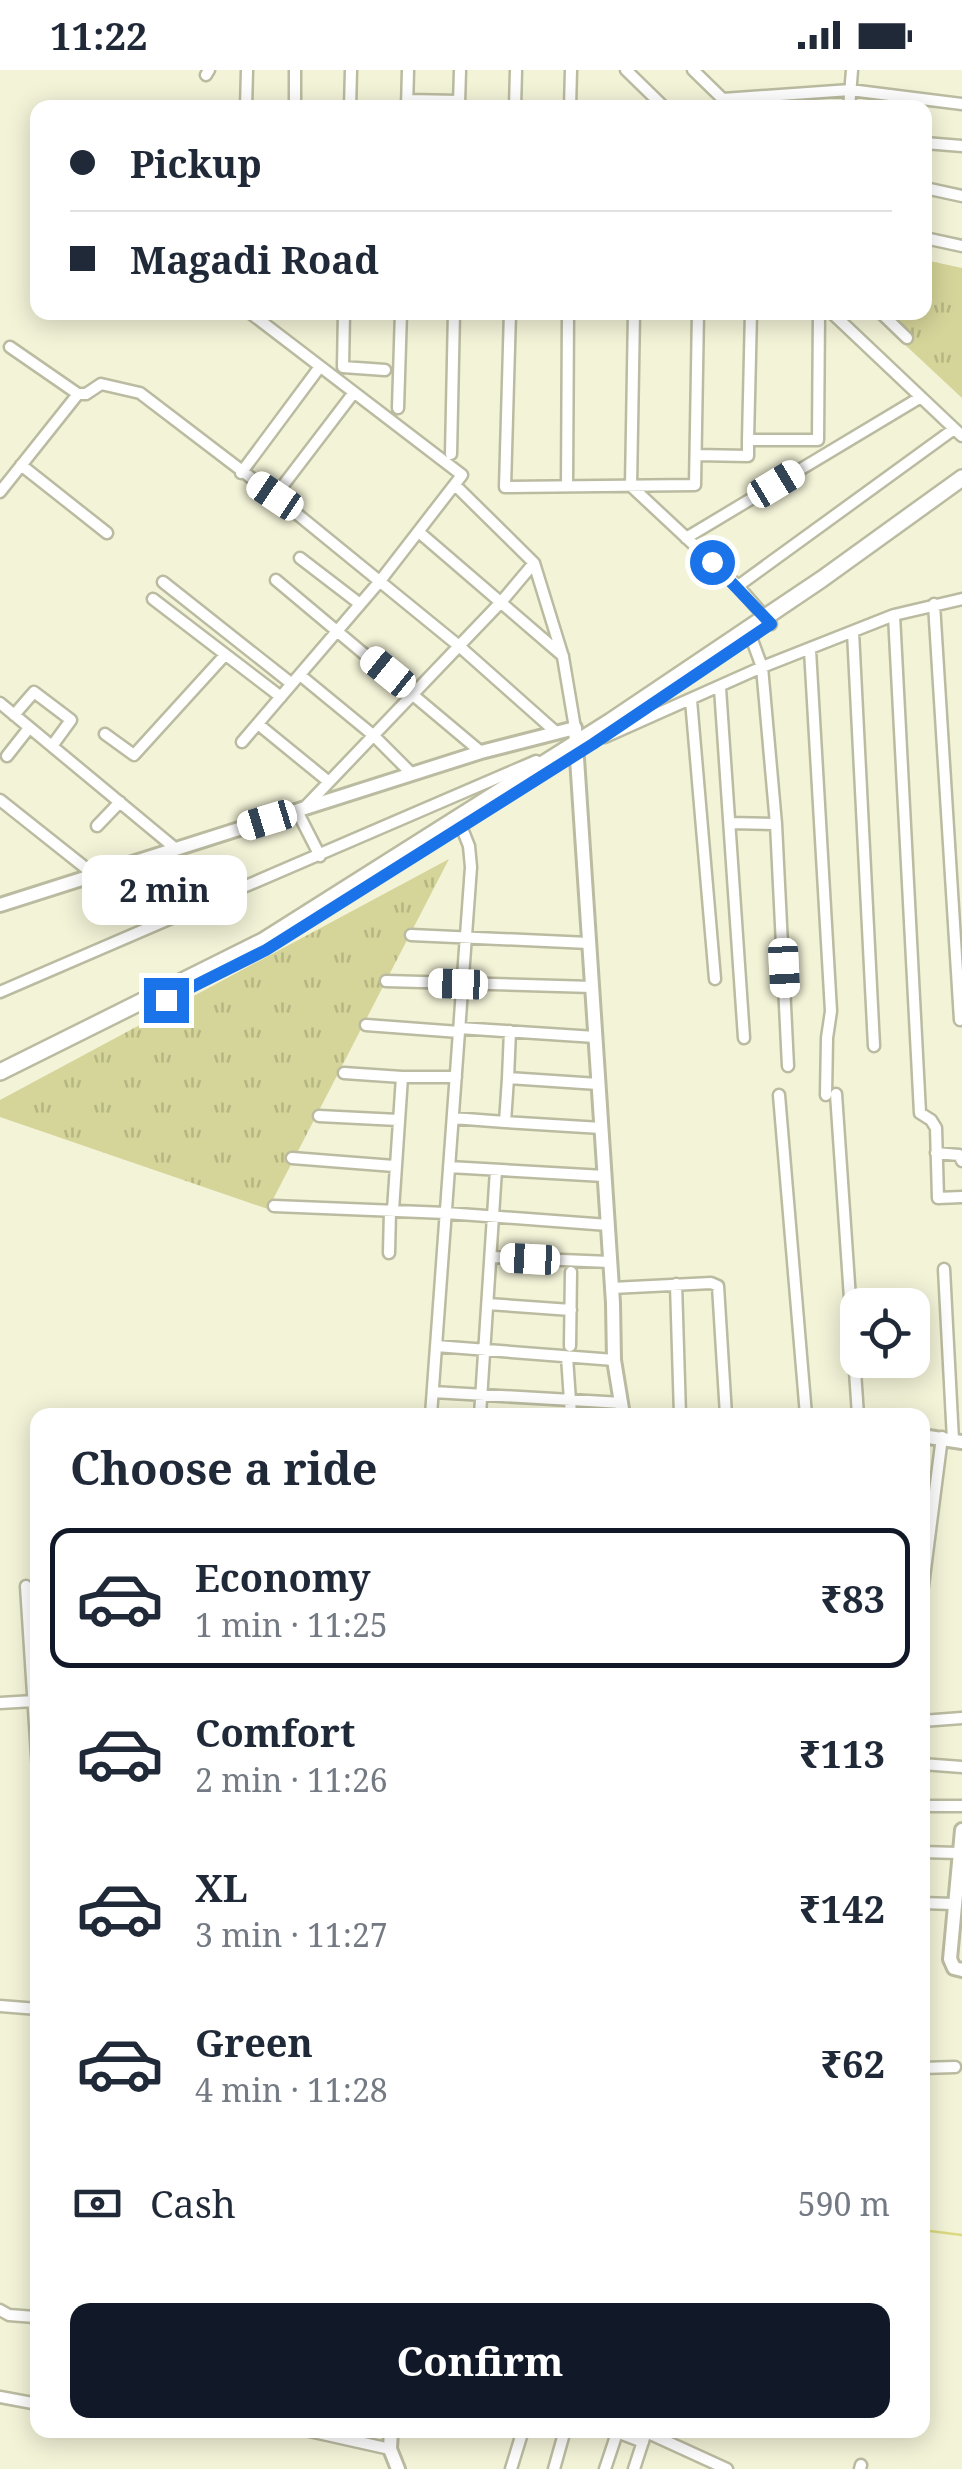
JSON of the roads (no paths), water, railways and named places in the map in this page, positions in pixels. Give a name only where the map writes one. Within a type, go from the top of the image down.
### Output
[{"type":"main road","points":[[0,1082],[266,950],[461,826],[577,741],[605,736],[962,478]]},
{"type":"main road","points":[[768,620],[962,489]]},
{"type":"main road","points":[[0,1072],[262,941],[750,633]]},
{"type":"street","points":[[246,100],[247,70]]},
{"type":"street","points":[[295,70],[295,100]]},
{"type":"street","points":[[350,100],[352,70]]},
{"type":"street","points":[[407,100],[408,70]]},
{"type":"street","points":[[459,100],[460,70]]},
{"type":"street","points":[[515,100],[516,70]]},
{"type":"street","points":[[570,100],[571,70]]},
{"type":"street","points":[[626,70],[657,100]]},
{"type":"street","points":[[692,70],[725,100]]},
{"type":"street","points":[[849,100],[852,70]]},
{"type":"street","points":[[756,100],[850,90],[930,100]]},
{"type":"street","points":[[932,100],[962,104]]},
{"type":"street","points":[[932,144],[962,146]]},
{"type":"street","points":[[932,190],[962,196]]},
{"type":"street","points":[[932,240],[962,246]]},
{"type":"street","points":[[242,742],[420,533],[462,476],[259,320]]},
{"type":"street","points":[[344,320],[343,367],[385,370]]},
{"type":"street","points":[[398,408],[401,320]]},
{"type":"street","points":[[452,454],[454,320]]},
{"type":"street","points":[[510,320],[505,486],[695,485],[698,320]]},
{"type":"street","points":[[567,486],[568,320]]},
{"type":"street","points":[[634,320],[632,486],[738,586],[768,620]]},
{"type":"street","points":[[696,455],[748,456],[751,320]]},
{"type":"street","points":[[748,440],[818,440],[819,320]]},
{"type":"street","points":[[738,586],[958,432],[839,320]]},
{"type":"street","points":[[888,320],[907,338]]},
{"type":"street","points":[[10,347],[78,394],[86,394],[100,384],[140,393],[380,581],[557,733],[577,741]]},
{"type":"street","points":[[242,473],[319,368]]},
{"type":"street","points":[[0,492],[78,394]]},
{"type":"street","points":[[275,496],[352,394]]},
{"type":"street","points":[[686,538],[920,398]]},
{"type":"street","points":[[21,465],[106,533]]},
{"type":"street","points":[[456,485],[534,563],[563,656],[577,741],[614,1360],[623,1408]]},
{"type":"street","points":[[420,533],[563,656]]},
{"type":"street","points":[[300,558],[360,604]]},
{"type":"street","points":[[300,810],[534,563]]},
{"type":"street","points":[[276,580],[481,752]]},
{"type":"street","points":[[163,582],[373,736],[412,774]]},
{"type":"street","points":[[605,736],[894,614],[962,598]]},
{"type":"street","points":[[153,599],[281,697]]},
{"type":"street","points":[[934,604],[960,1020]]},
{"type":"street","points":[[894,614],[920,1113],[936,1128],[938,1198],[962,1197]]},
{"type":"street","points":[[853,632],[874,1046]]},
{"type":"street","points":[[750,633],[762,667],[776,824],[788,1066]]},
{"type":"street","points":[[810,650],[832,1011],[827,1038],[857,1408]]},
{"type":"street","points":[[105,734],[134,755],[225,655]]},
{"type":"street","points":[[720,688],[744,1038]]},
{"type":"street","points":[[14,715],[34,692],[71,720],[52,746]]},
{"type":"street","points":[[691,700],[715,979]]},
{"type":"street","points":[[0,704],[176,849]]},
{"type":"street","points":[[258,724],[329,782]]},
{"type":"street","points":[[7,756],[30,728]]},
{"type":"street","points":[[0,905],[481,752],[557,733]]},
{"type":"street","points":[[0,992],[577,741]]},
{"type":"street","points":[[0,800],[92,873]]},
{"type":"street","points":[[96,826],[120,802]]},
{"type":"street","points":[[300,810],[320,856]]},
{"type":"street","points":[[730,823],[776,824]]},
{"type":"street","points":[[432,1408],[471,867],[469,846],[461,826]]},
{"type":"street","points":[[411,935],[589,943]]},
{"type":"street","points":[[386,981],[592,987]]},
{"type":"street","points":[[366,1025],[595,1037]]},
{"type":"street","points":[[506,1122],[510,1032]]},
{"type":"street","points":[[344,1073],[456,1078]]},
{"type":"street","points":[[389,1253],[402,1078]]},
{"type":"street","points":[[508,1078],[598,1084]]},
{"type":"street","points":[[780,1095],[805,1408]]},
{"type":"street","points":[[319,1116],[398,1120]]},
{"type":"street","points":[[453,1118],[601,1128]]},
{"type":"street","points":[[936,1153],[959,1155],[962,1162]]},
{"type":"street","points":[[292,1158],[394,1166]]},
{"type":"street","points":[[449,1167],[604,1176]]},
{"type":"street","points":[[481,1408],[496,1170]]},
{"type":"street","points":[[274,1206],[446,1212],[608,1225]]},
{"type":"street","points":[[491,1257],[610,1262]]},
{"type":"street","points":[[930,1552],[952,1440],[944,1269]]},
{"type":"street","points":[[572,1272],[568,1352],[572,1408]]},
{"type":"street","points":[[612,1288],[711,1283],[718,1286],[726,1408]]},
{"type":"street","points":[[676,1284],[680,1408]]},
{"type":"street","points":[[488,1304],[571,1310]]},
{"type":"street","points":[[436,1346],[568,1352],[614,1360]]},
{"type":"street","points":[[433,1392],[572,1399],[618,1408]]},
{"type":"street","points":[[26,1586],[30,1637]]},
{"type":"street","points":[[0,1703],[30,1701]]},
{"type":"street","points":[[930,1721],[962,1718]]},
{"type":"street","points":[[930,1765],[962,1767]]},
{"type":"street","points":[[930,1806],[962,1806]]},
{"type":"street","points":[[962,1833],[950,1959],[954,1968],[962,1970]]},
{"type":"street","points":[[930,1852],[958,1853]]},
{"type":"street","points":[[930,1903],[953,1904]]},
{"type":"street","points":[[0,2006],[30,2009]]},
{"type":"street","points":[[930,2068],[955,2067]]},
{"type":"street","points":[[0,2310],[30,2317]]},
{"type":"street","points":[[0,2397],[30,2403]]},
{"type":"street","points":[[341,2438],[390,2449]]},
{"type":"street","points":[[391,2438],[390,2449],[398,2469]]},
{"type":"street","points":[[511,2469],[521,2438]]},
{"type":"street","points":[[554,2469],[563,2438]]},
{"type":"street","points":[[605,2469],[615,2438]]},
{"type":"street","points":[[634,2438],[643,2442]]},
{"type":"street","points":[[634,2469],[644,2438]]},
{"type":"street","points":[[659,2438],[727,2469]]},
{"type":"waterway","points":[[930,2231],[962,2235]]}]
